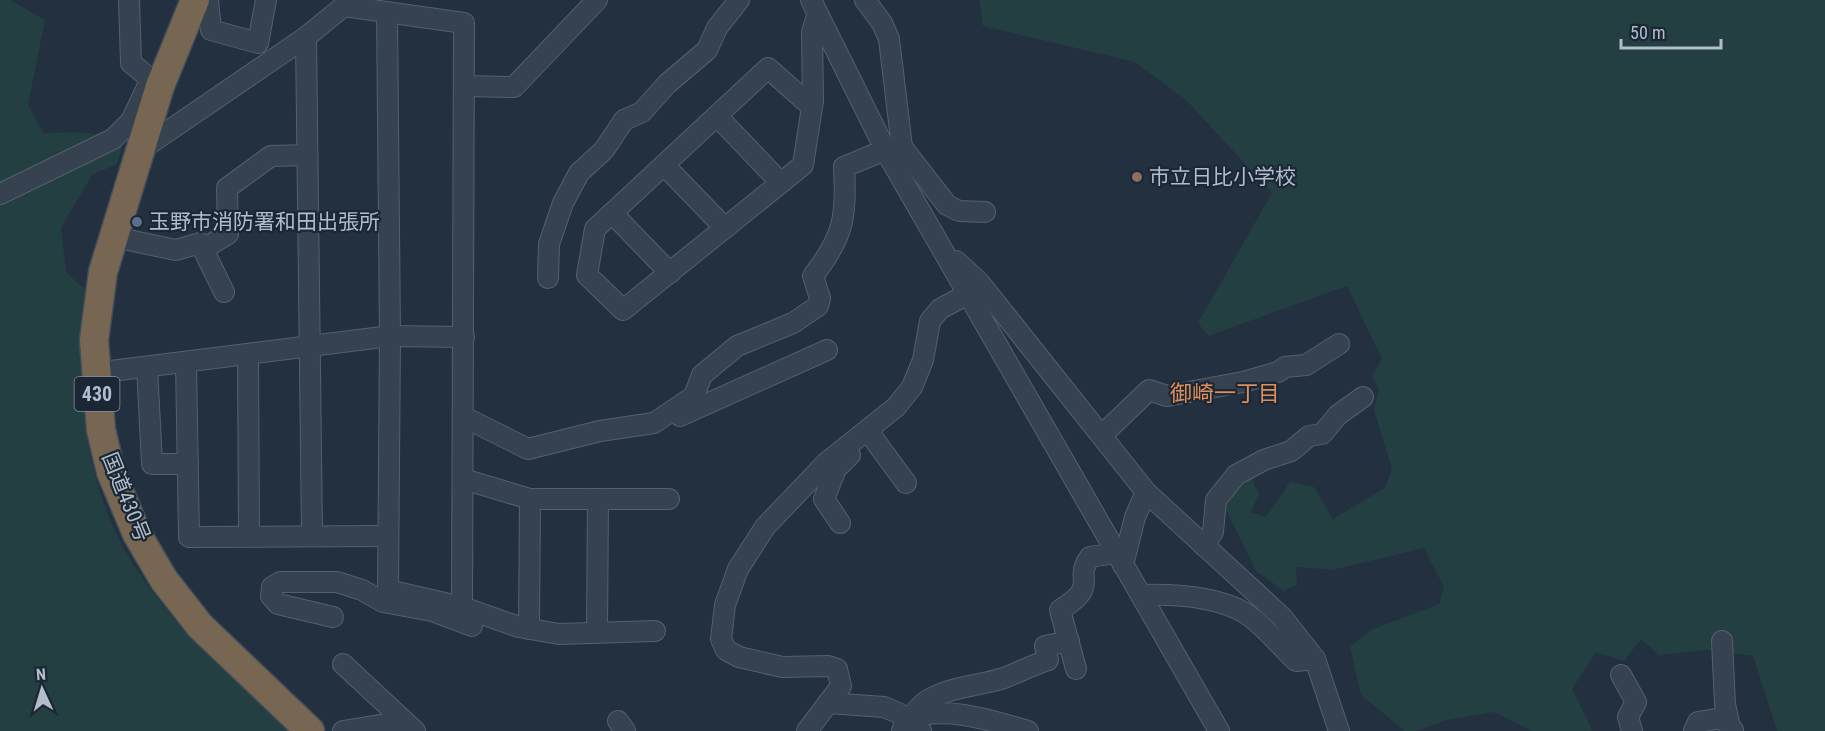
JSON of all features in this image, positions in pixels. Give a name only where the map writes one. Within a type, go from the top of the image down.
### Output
[{"type":"highway","name":"国道430号","points":[[195,0],[155,82],[142,149],[103,272],[96,312],[94,373],[101,430],[111,472],[137,534],[164,580],[200,626],[310,731]]},
{"type":"street","points":[[0,194],[113,139],[131,121],[155,82],[131,63],[129,0]]},
{"type":"street","points":[[208,0],[211,30],[258,43],[266,0]]},
{"type":"street","points":[[465,86],[514,87],[597,0]]},
{"type":"street","points":[[548,278],[549,244],[563,202],[579,173],[604,150],[624,120],[642,112],[667,84],[707,50],[717,28],[740,0]]},
{"type":"street","points":[[865,0],[882,23],[889,39],[892,151],[947,205],[959,211],[985,212]]},
{"type":"street","points":[[142,149],[306,37],[344,6],[464,23],[462,607]]},
{"type":"street","points":[[814,8],[968,294],[1219,731]]},
{"type":"street","points":[[812,107],[768,68],[595,229],[587,274],[623,310],[803,165],[812,107],[814,8]]},
{"type":"street","points":[[385,596],[388,536],[390,336],[387,12]]},
{"type":"street","points":[[306,37],[312,535]]},
{"type":"street","points":[[717,116],[781,183]]},
{"type":"street","points":[[654,423],[694,396],[702,375],[737,346],[793,323],[818,306],[820,298],[813,276],[828,256],[846,214],[844,167],[892,151]]},
{"type":"street","points":[[203,249],[228,234],[227,188],[271,156],[307,154]]},
{"type":"street","points":[[664,165],[725,228]]},
{"type":"street","points":[[612,213],[670,273]]},
{"type":"street","points":[[114,237],[176,250],[200,243],[224,292]]},
{"type":"street","points":[[944,249],[979,282],[1146,492],[1282,617],[1315,659],[1340,731]]},
{"type":"street","points":[[840,523],[824,499],[836,469],[896,408],[912,387],[923,360],[930,321],[940,309],[968,294]]},
{"type":"street","points":[[94,373],[390,336],[464,338]]},
{"type":"street","points":[[1102,435],[1149,390],[1167,396],[1243,382],[1278,372],[1285,367],[1306,365],[1339,344]]},
{"type":"street","points":[[464,417],[528,449],[600,431],[677,417],[827,350]]},
{"type":"street","points":[[248,355],[249,536]]},
{"type":"street","points":[[186,363],[189,537],[388,536]]},
{"type":"street","points":[[147,367],[152,464],[188,464]]},
{"type":"street","points":[[1204,546],[1213,532],[1216,500],[1236,475],[1264,460],[1291,451],[1309,436],[1322,434],[1338,416],[1363,397]]},
{"type":"street","points":[[872,433],[906,483]]},
{"type":"street","points":[[807,731],[842,686],[837,669],[828,666],[782,667],[739,657],[726,650],[721,639],[725,606],[738,569],[765,527],[827,462],[872,433]]},
{"type":"street","points":[[463,479],[530,499],[669,499]]},
{"type":"street","points":[[1120,559],[1146,492]]},
{"type":"street","points":[[529,629],[530,499]]},
{"type":"street","points":[[597,633],[598,499]]},
{"type":"street","points":[[1076,669],[1060,610],[1078,598],[1086,588],[1084,565],[1090,557],[1120,559]]},
{"type":"street","points":[[333,617],[278,604],[271,596],[272,587],[280,582],[337,582],[432,611],[472,626]]},
{"type":"street","points":[[1141,595],[1166,594],[1221,603],[1246,614],[1296,661],[1315,659]]},
{"type":"street","points":[[385,596],[462,607],[529,629],[559,634],[655,631]]},
{"type":"street","points":[[910,724],[917,707],[924,702],[967,685],[1006,677],[1048,660],[1045,646],[1068,641]]},
{"type":"street","points":[[1722,641],[1725,704],[1732,727]]},
{"type":"street","points":[[343,664],[410,726]]},
{"type":"street","points":[[1621,675],[1636,702],[1628,717],[1632,731]]},
{"type":"street","points":[[828,703],[884,707],[910,724]]},
{"type":"street","points":[[910,724],[920,714],[953,713],[980,717],[1028,731]]},
{"type":"street","points":[[1694,731],[1698,722],[1709,719],[1722,718],[1732,727]]},
{"type":"street","points":[[343,731],[410,726]]},
{"type":"green space","points":[[0,0],[10,0],[45,20],[28,105],[43,133],[94,134],[122,147],[117,164],[92,175],[61,228],[66,272],[88,292],[82,387],[91,457],[103,502],[122,545],[168,611],[207,653],[290,731],[0,731]]},
{"type":"green space","points":[[979,0],[1825,0],[1825,731],[1777,731],[1753,656],[1707,650],[1659,655],[1641,639],[1624,661],[1596,652],[1572,689],[1592,729],[1590,731],[1532,731],[1494,712],[1447,720],[1416,731],[1405,731],[1361,695],[1350,647],[1371,630],[1439,604],[1444,587],[1424,548],[1332,570],[1296,567],[1297,585],[1284,591],[1256,571],[1224,506],[1236,485],[1251,477],[1259,494],[1251,512],[1266,517],[1290,482],[1314,487],[1333,519],[1385,488],[1392,469],[1374,410],[1379,389],[1372,376],[1382,359],[1347,286],[1208,336],[1198,323],[1272,193],[1186,100],[1135,62],[983,26]]},
{"type":"place","name":"市立日比小学校","points":[[1137,177]]},
{"type":"place","name":"玉野市消防署和田出張所","points":[[137,222]]},
{"type":"district","name":"御崎一丁目","points":[[1225,393]]}]
